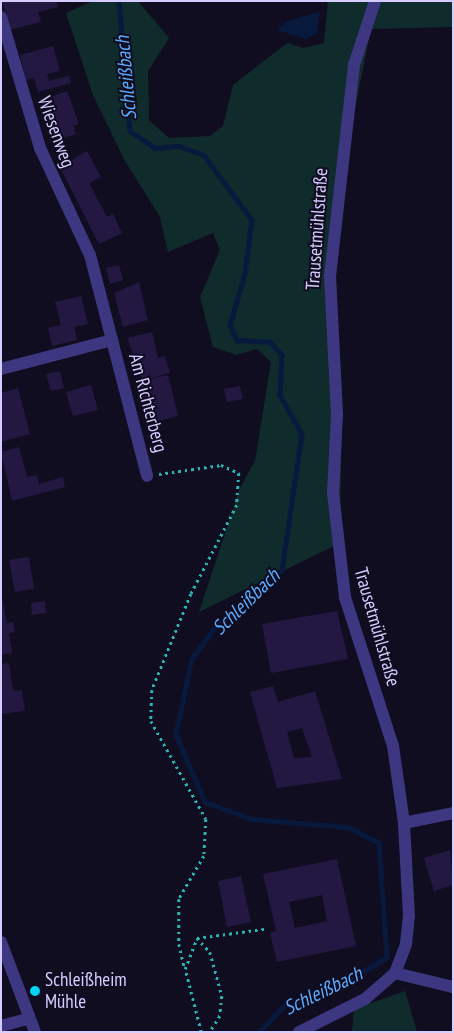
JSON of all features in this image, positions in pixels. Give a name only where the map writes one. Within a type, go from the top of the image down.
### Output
[{"type":"street","name":"Trausetmühlstraße","points":[[300,1032],[365,999],[395,973],[406,944],[409,916],[404,823],[393,746],[345,597],[333,493],[337,414],[330,276],[339,174],[354,65],[365,26],[375,1]]},
{"type":"street","name":"Wiesenweg","points":[[1,17],[40,148],[90,255]]},
{"type":"street","name":"Am Richterberg","points":[[90,255],[147,476]]},
{"type":"street","name":"Am Richterberg","points":[[1,369],[112,340]]},
{"type":"street","points":[[404,823],[453,813]]},
{"type":"street","points":[[1,942],[28,1020],[35,1032]]},
{"type":"street","points":[[395,973],[453,987]]},
{"type":"street","points":[[1,1026],[28,1020]]},
{"type":"path","points":[[147,476],[221,465],[238,473],[236,504],[191,594],[152,690],[151,721],[206,819],[204,856],[178,899],[178,944],[201,1032]]},
{"type":"path","points":[[197,938],[264,929]]},
{"type":"path","points":[[185,969],[197,938]]},
{"type":"path","points":[[197,938],[210,952],[222,996],[220,1016],[210,1032]]},
{"type":"green space","points":[[93,1],[138,1],[169,38],[148,71],[149,120],[169,138],[210,136],[223,126],[233,85],[287,43],[303,48],[324,43],[328,1],[453,1],[453,27],[371,29],[350,133],[333,278],[342,402],[340,543],[199,612],[240,488],[255,461],[271,362],[257,349],[236,355],[213,347],[200,297],[220,250],[213,233],[168,252],[160,217],[125,161],[93,95],[66,13]]},
{"type":"green space","points":[[405,991],[417,1032],[352,1032],[354,1009]]},
{"type":"water","points":[[320,12],[317,33],[306,39],[277,30],[287,21]]},
{"type":"building","points":[[2,1],[56,1],[58,7],[38,12],[41,22],[10,30]]},
{"type":"building","points":[[53,46],[60,71],[47,74],[49,81],[69,76],[71,83],[38,92],[34,78],[26,80],[20,55]]},
{"type":"building","points":[[67,91],[79,124],[73,126],[76,134],[54,141],[40,101]]},
{"type":"building","points":[[87,151],[101,177],[89,183],[107,217],[113,214],[122,233],[99,244],[60,167]]},
{"type":"building","points":[[119,265],[123,280],[110,284],[106,268]]},
{"type":"building","points":[[139,282],[148,320],[123,327],[114,293]]},
{"type":"building","points":[[81,296],[88,324],[74,327],[77,340],[52,346],[48,328],[61,325],[55,302]]},
{"type":"building","points":[[152,332],[158,358],[165,356],[170,373],[143,380],[127,338]]},
{"type":"building","points":[[60,371],[64,388],[51,391],[46,374]]},
{"type":"building","points":[[168,375],[178,416],[155,422],[152,410],[144,412],[137,382]]},
{"type":"building","points":[[91,385],[98,410],[73,416],[66,392]]},
{"type":"building","points":[[240,386],[243,399],[227,402],[224,389]]},
{"type":"building","points":[[18,388],[30,434],[1,442],[1,393]]},
{"type":"building","points":[[19,447],[27,477],[37,475],[39,484],[63,477],[65,487],[12,501],[1,452]]},
{"type":"building","points":[[29,557],[34,589],[15,592],[9,560]]},
{"type":"building","points":[[1,592],[7,623],[13,622],[15,632],[9,633],[12,653],[1,655]]},
{"type":"building","points":[[45,601],[46,613],[32,615],[31,603]]},
{"type":"building","points":[[337,611],[348,659],[271,673],[262,624]]},
{"type":"building","points":[[9,663],[13,691],[22,690],[25,711],[1,714],[1,664]]},
{"type":"building","points":[[273,686],[278,702],[315,691],[342,779],[277,788],[250,692]],"holes":[[[302,728],[312,757],[294,758],[287,732]]]},
{"type":"building","points":[[450,850],[453,885],[434,891],[424,858]]},
{"type":"building","points":[[337,859],[356,946],[277,962],[270,933],[276,931],[263,874]],"holes":[[[322,895],[327,921],[295,928],[289,902]]]},
{"type":"building","points":[[241,876],[251,922],[227,927],[218,881]]},
{"type":"building","points":[[37,986],[40,993],[34,996],[31,989]]},
{"type":"waterway","name":"Schleißbach","points":[[119,1],[130,131],[155,148],[179,146],[204,155],[252,220],[245,274],[230,325],[237,340],[270,342],[282,355],[280,395],[302,434],[282,571],[219,623],[192,659],[176,734],[205,802],[252,819],[348,827],[379,843],[387,958],[311,1002],[287,1004],[259,1032]]},
{"type":"place","name":"Schleißheim Mühle","points":[[35,991]]}]
